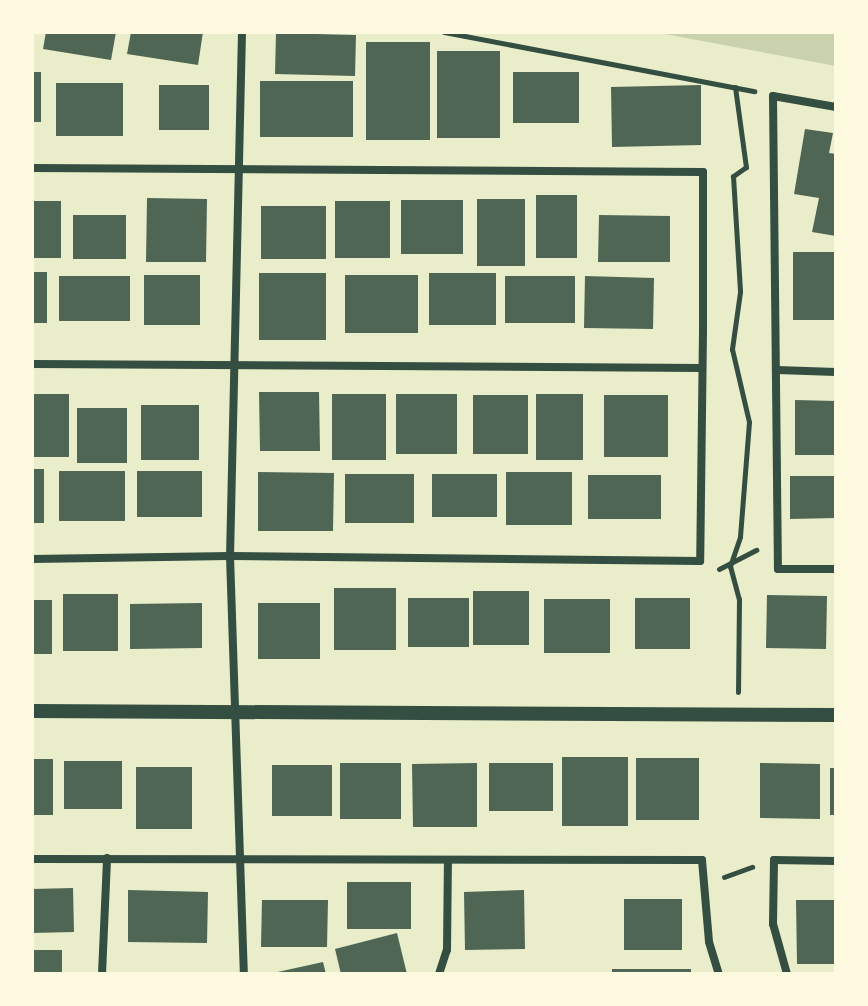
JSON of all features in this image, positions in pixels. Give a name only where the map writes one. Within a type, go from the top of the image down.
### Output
[{"type":"street","points":[[242,32],[230,556],[244,974]]},
{"type":"street","points":[[836,107],[773,96],[778,569],[836,569]]},
{"type":"street","points":[[32,168],[703,172],[700,561],[230,556],[32,559]]},
{"type":"street","points":[[32,364],[702,368]]},
{"type":"street","points":[[777,370],[836,372]]},
{"type":"street","points":[[32,711],[836,715]]},
{"type":"street","points":[[102,974],[107,858]]},
{"type":"street","points":[[32,859],[702,860],[709,942],[719,974]]},
{"type":"street","points":[[439,974],[447,950],[448,860]]},
{"type":"street","points":[[787,974],[773,924],[774,860],[836,861]]},
{"type":"path","points":[[444,32],[773,96]]},
{"type":"path","points":[[735,87],[746,167],[733,176],[740,292],[732,349],[749,422],[740,537],[730,566],[739,599],[738,713]]},
{"type":"path","points":[[700,561],[716,569],[730,566],[759,549],[778,548]]},
{"type":"path","points":[[704,883],[774,860]]},
{"type":"green space","points":[[654,32],[836,32],[836,66]]},
{"type":"building","points":[[46,32],[116,32],[111,60],[43,49]]},
{"type":"building","points":[[131,32],[203,32],[198,65],[127,54]]},
{"type":"building","points":[[276,33],[356,35],[355,76],[275,74]]},
{"type":"building","points":[[366,42],[430,42],[430,140],[366,140]]},
{"type":"building","points":[[437,51],[500,51],[500,138],[437,138]]},
{"type":"building","points":[[32,72],[41,72],[41,122],[32,122]]},
{"type":"building","points":[[513,72],[579,72],[579,123],[513,123]]},
{"type":"building","points":[[260,81],[353,81],[353,137],[260,137]]},
{"type":"building","points":[[56,83],[123,83],[123,136],[56,136]]},
{"type":"building","points":[[159,85],[209,85],[209,130],[159,130]]},
{"type":"building","points":[[701,85],[701,145],[612,147],[611,87]]},
{"type":"building","points":[[805,129],[833,133],[829,153],[836,154],[836,236],[812,232],[819,198],[794,194]]},
{"type":"building","points":[[536,195],[577,195],[577,258],[536,258]]},
{"type":"building","points":[[147,198],[207,199],[206,262],[146,262]]},
{"type":"building","points":[[477,199],[525,199],[525,266],[477,266]]},
{"type":"building","points":[[401,200],[463,200],[463,254],[401,254]]},
{"type":"building","points":[[32,201],[61,201],[61,258],[32,258]]},
{"type":"building","points":[[335,201],[390,201],[390,258],[335,258]]},
{"type":"building","points":[[261,206],[326,206],[326,259],[261,259]]},
{"type":"building","points":[[73,215],[126,215],[126,259],[73,259]]},
{"type":"building","points":[[599,215],[670,216],[670,262],[598,262]]},
{"type":"building","points":[[793,252],[836,252],[836,320],[793,320]]},
{"type":"building","points":[[32,272],[47,272],[47,323],[32,323]]},
{"type":"building","points":[[259,273],[326,273],[326,340],[259,340]]},
{"type":"building","points":[[429,273],[496,273],[496,325],[429,325]]},
{"type":"building","points":[[144,275],[200,275],[200,325],[144,325]]},
{"type":"building","points":[[345,275],[418,275],[418,333],[345,333]]},
{"type":"building","points":[[59,276],[130,276],[130,321],[59,321]]},
{"type":"building","points":[[505,276],[575,276],[575,323],[505,323]]},
{"type":"building","points":[[585,276],[654,278],[653,329],[584,328]]},
{"type":"building","points":[[259,392],[319,392],[320,451],[260,451]]},
{"type":"building","points":[[32,394],[69,394],[69,457],[32,457]]},
{"type":"building","points":[[332,394],[386,394],[386,460],[332,460]]},
{"type":"building","points":[[396,394],[457,394],[457,454],[396,454]]},
{"type":"building","points":[[536,394],[583,394],[583,460],[536,460]]},
{"type":"building","points":[[473,395],[528,395],[528,454],[473,454]]},
{"type":"building","points":[[604,395],[668,395],[668,457],[604,457]]},
{"type":"building","points":[[795,400],[836,401],[836,455],[795,455]]},
{"type":"building","points":[[141,405],[199,405],[199,460],[141,460]]},
{"type":"building","points":[[77,408],[127,408],[127,463],[77,463]]},
{"type":"building","points":[[32,469],[44,469],[44,523],[32,523]]},
{"type":"building","points":[[59,471],[125,471],[125,521],[59,521]]},
{"type":"building","points":[[137,471],[202,471],[202,517],[137,517]]},
{"type":"building","points":[[258,472],[334,473],[333,531],[258,531]]},
{"type":"building","points":[[506,472],[572,472],[572,525],[506,525]]},
{"type":"building","points":[[345,474],[414,474],[414,523],[345,523]]},
{"type":"building","points":[[432,474],[497,474],[497,517],[432,517]]},
{"type":"building","points":[[588,475],[661,475],[661,519],[588,519]]},
{"type":"building","points":[[790,476],[836,476],[836,518],[790,519]]},
{"type":"building","points":[[334,588],[396,588],[396,650],[334,650]]},
{"type":"building","points":[[473,591],[529,591],[529,645],[473,645]]},
{"type":"building","points":[[63,594],[118,594],[118,651],[63,651]]},
{"type":"building","points":[[767,595],[827,596],[826,649],[766,648]]},
{"type":"building","points":[[408,598],[469,598],[469,647],[408,647]]},
{"type":"building","points":[[635,598],[690,598],[690,649],[635,649]]},
{"type":"building","points":[[544,599],[610,599],[610,653],[544,653]]},
{"type":"building","points":[[32,600],[52,600],[52,654],[32,654]]},
{"type":"building","points":[[202,603],[202,648],[130,649],[130,604]]},
{"type":"building","points":[[258,603],[320,603],[320,659],[258,659]]},
{"type":"building","points":[[562,757],[628,757],[628,826],[562,826]]},
{"type":"building","points":[[636,758],[699,758],[699,820],[636,820]]},
{"type":"building","points":[[32,759],[53,759],[53,815],[32,815]]},
{"type":"building","points":[[64,761],[122,761],[122,809],[64,809]]},
{"type":"building","points":[[340,763],[401,763],[401,819],[340,819]]},
{"type":"building","points":[[477,763],[477,827],[413,827],[412,764]]},
{"type":"building","points":[[489,763],[553,763],[553,811],[489,811]]},
{"type":"building","points":[[760,763],[820,764],[820,819],[760,818]]},
{"type":"building","points":[[272,765],[332,765],[332,816],[272,816]]},
{"type":"building","points":[[136,767],[192,767],[192,829],[136,829]]},
{"type":"building","points":[[830,768],[836,768],[836,815],[830,815]]},
{"type":"building","points":[[347,882],[411,882],[411,929],[347,929]]},
{"type":"building","points":[[73,888],[74,932],[32,933],[32,889]]},
{"type":"building","points":[[128,890],[208,892],[207,943],[128,942]]},
{"type":"building","points":[[524,890],[525,949],[465,950],[464,892]]},
{"type":"building","points":[[624,899],[682,899],[682,950],[624,950]]},
{"type":"building","points":[[262,900],[328,900],[327,947],[261,947]]},
{"type":"building","points":[[796,900],[836,900],[836,964],[797,964]]},
{"type":"building","points":[[397,933],[407,974],[341,974],[335,949]]},
{"type":"building","points":[[32,950],[62,950],[62,974],[32,974]]},
{"type":"building","points":[[323,962],[326,974],[273,974],[273,973]]},
{"type":"building","points":[[612,969],[691,969],[691,974],[612,974]]}]
